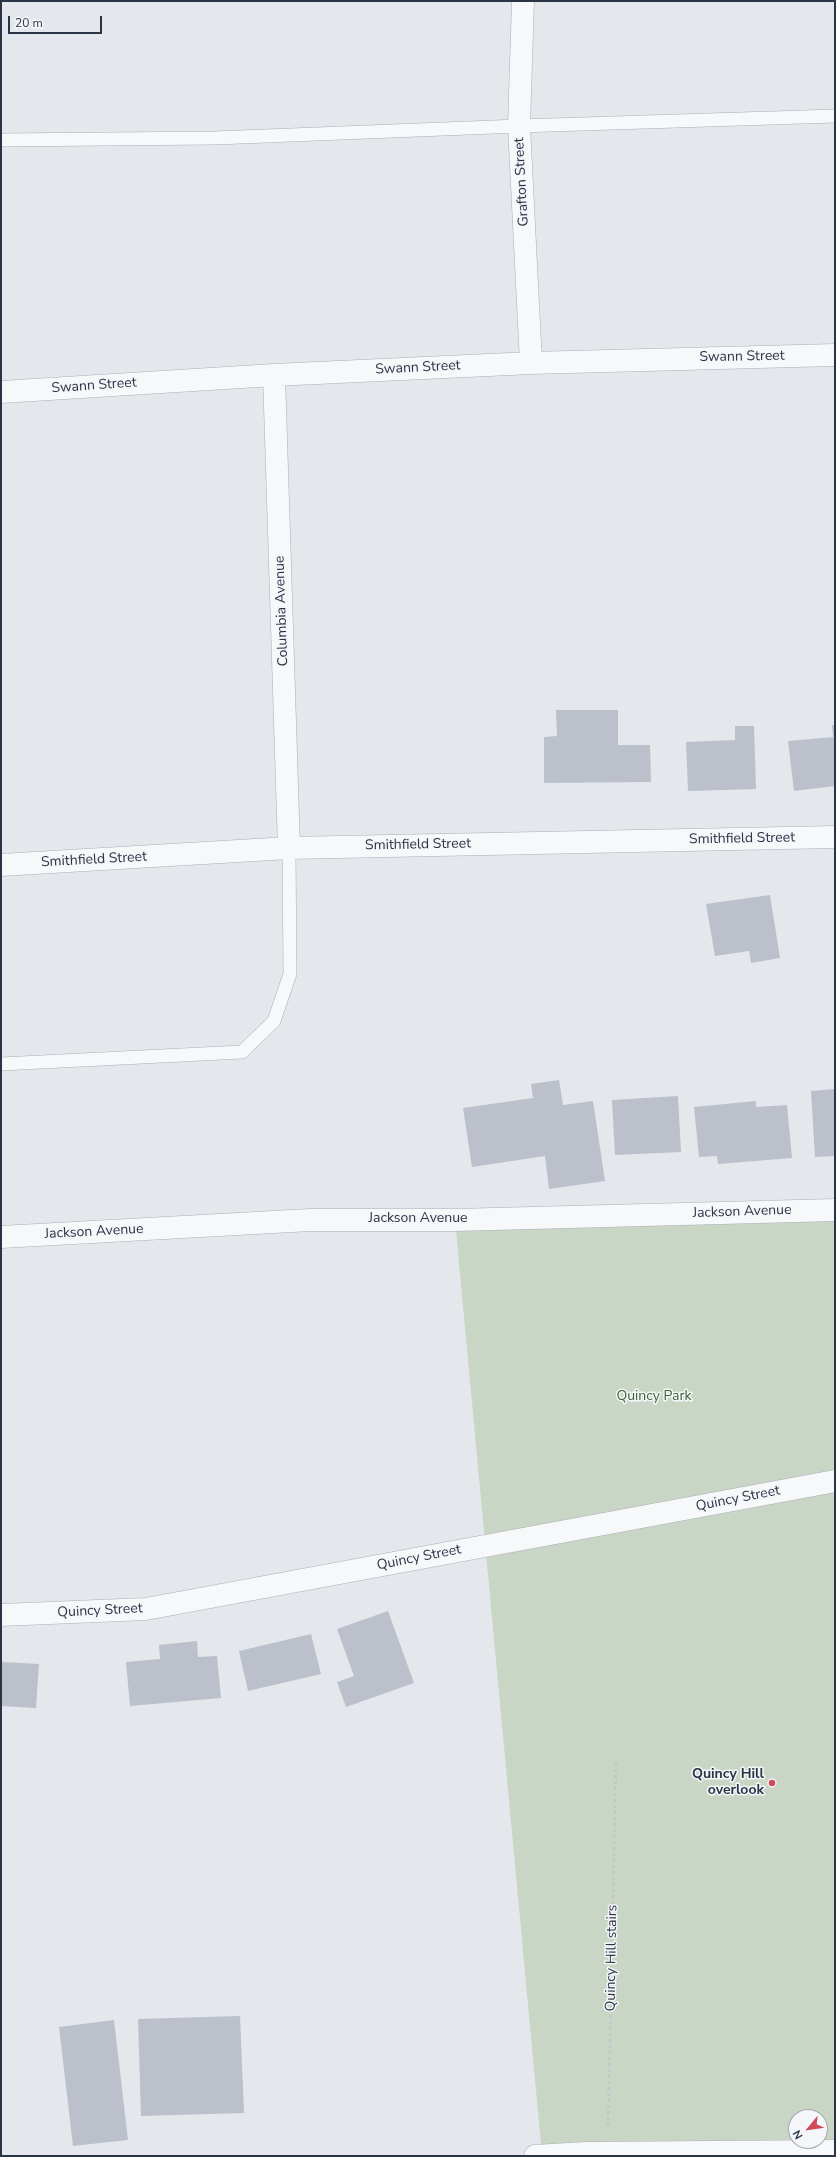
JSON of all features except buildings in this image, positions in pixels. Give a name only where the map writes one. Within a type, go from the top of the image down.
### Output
[{"type":"street","name":"Grafton Street","points":[[523,1],[519,126],[531,362]]},
{"type":"street","name":"Swann Street","points":[[1,392],[274,375],[531,362],[835,355]]},
{"type":"street","name":"Columbia Avenue","points":[[274,375],[289,848]]},
{"type":"street","name":"Smithfield Street","points":[[1,865],[289,848],[835,837]]},
{"type":"street","name":"Jackson Avenue","points":[[1,1237],[310,1220],[455,1220],[835,1210]]},
{"type":"street","name":"Quincy Street","points":[[1,1615],[146,1609],[835,1481]]},
{"type":"street","points":[[535,2156],[608,2153],[835,2151]]},
{"type":"lane","points":[[1,140],[215,138],[519,126],[835,116]]},
{"type":"lane","points":[[1,1064],[242,1052],[274,1021],[290,974],[289,848]]},
{"type":"path","name":"Quincy Hill stairs","points":[[608,2153],[616,1763]]},
{"type":"green space","name":"Quincy Park","points":[[835,1210],[835,2148],[828,2148],[828,2109],[788,2109],[788,2149],[793,2149],[542,2155],[455,1220]]},
{"type":"place","name":"Quincy Hill overlook","points":[[772,1783]]}]
